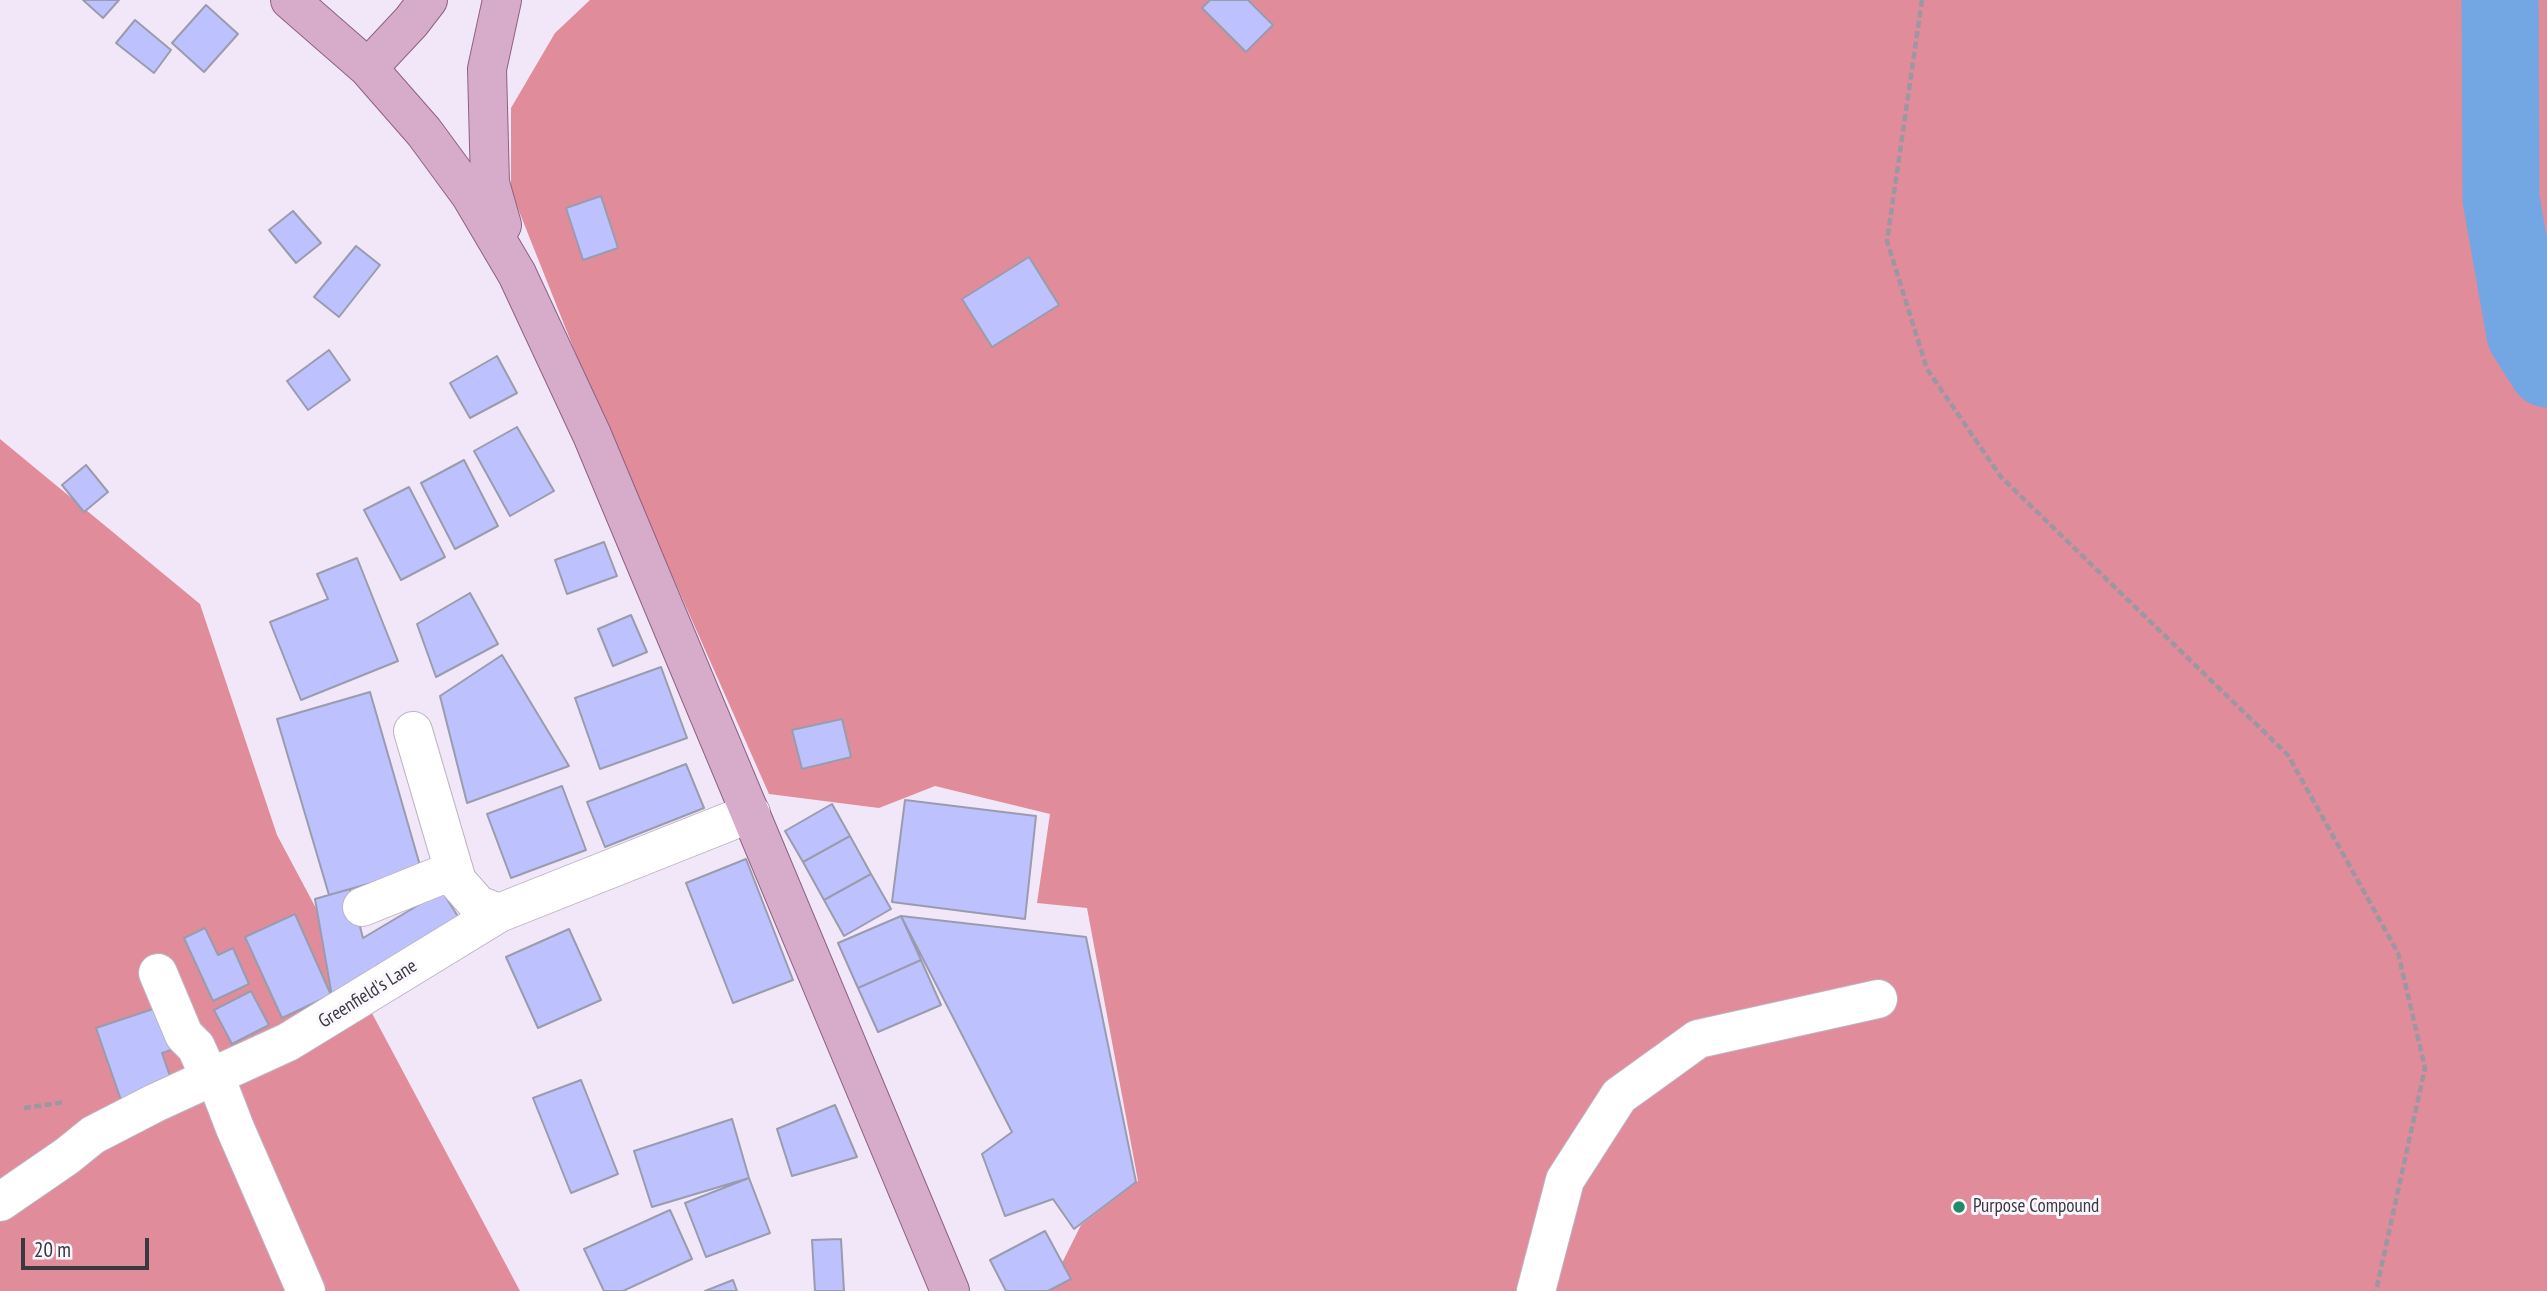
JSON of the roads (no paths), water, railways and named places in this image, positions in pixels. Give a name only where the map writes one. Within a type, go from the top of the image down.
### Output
[{"type":"main road","points":[[290,0],[368,68],[424,132],[471,196],[517,274],[592,435],[950,1291]]},
{"type":"main road","points":[[368,68],[428,0]]},
{"type":"main road","points":[[424,132],[450,141],[462,136],[474,117],[502,0]]},
{"type":"main road","points":[[487,69],[490,183],[517,274]]},
{"type":"street","points":[[413,731],[457,881],[478,905],[499,913]]},
{"type":"street","name":"Greenfield's Lane","points":[[0,1202],[93,1135],[222,1069],[288,1042],[324,1006],[499,913],[751,813]]},
{"type":"street","points":[[540,876],[657,834],[663,848]]},
{"type":"street","points":[[362,907],[454,870]]},
{"type":"street","points":[[158,973],[184,1035],[222,1069],[234,1128],[306,1291]]},
{"type":"street","points":[[1536,1291],[1565,1180],[1619,1096],[1698,1039],[1878,999]]},
{"type":"waterway","points":[[2500,0],[2501,199],[2525,334],[2547,369]]},
{"type":"place","name":"Purpose Compound","points":[[1959,1207]]}]
